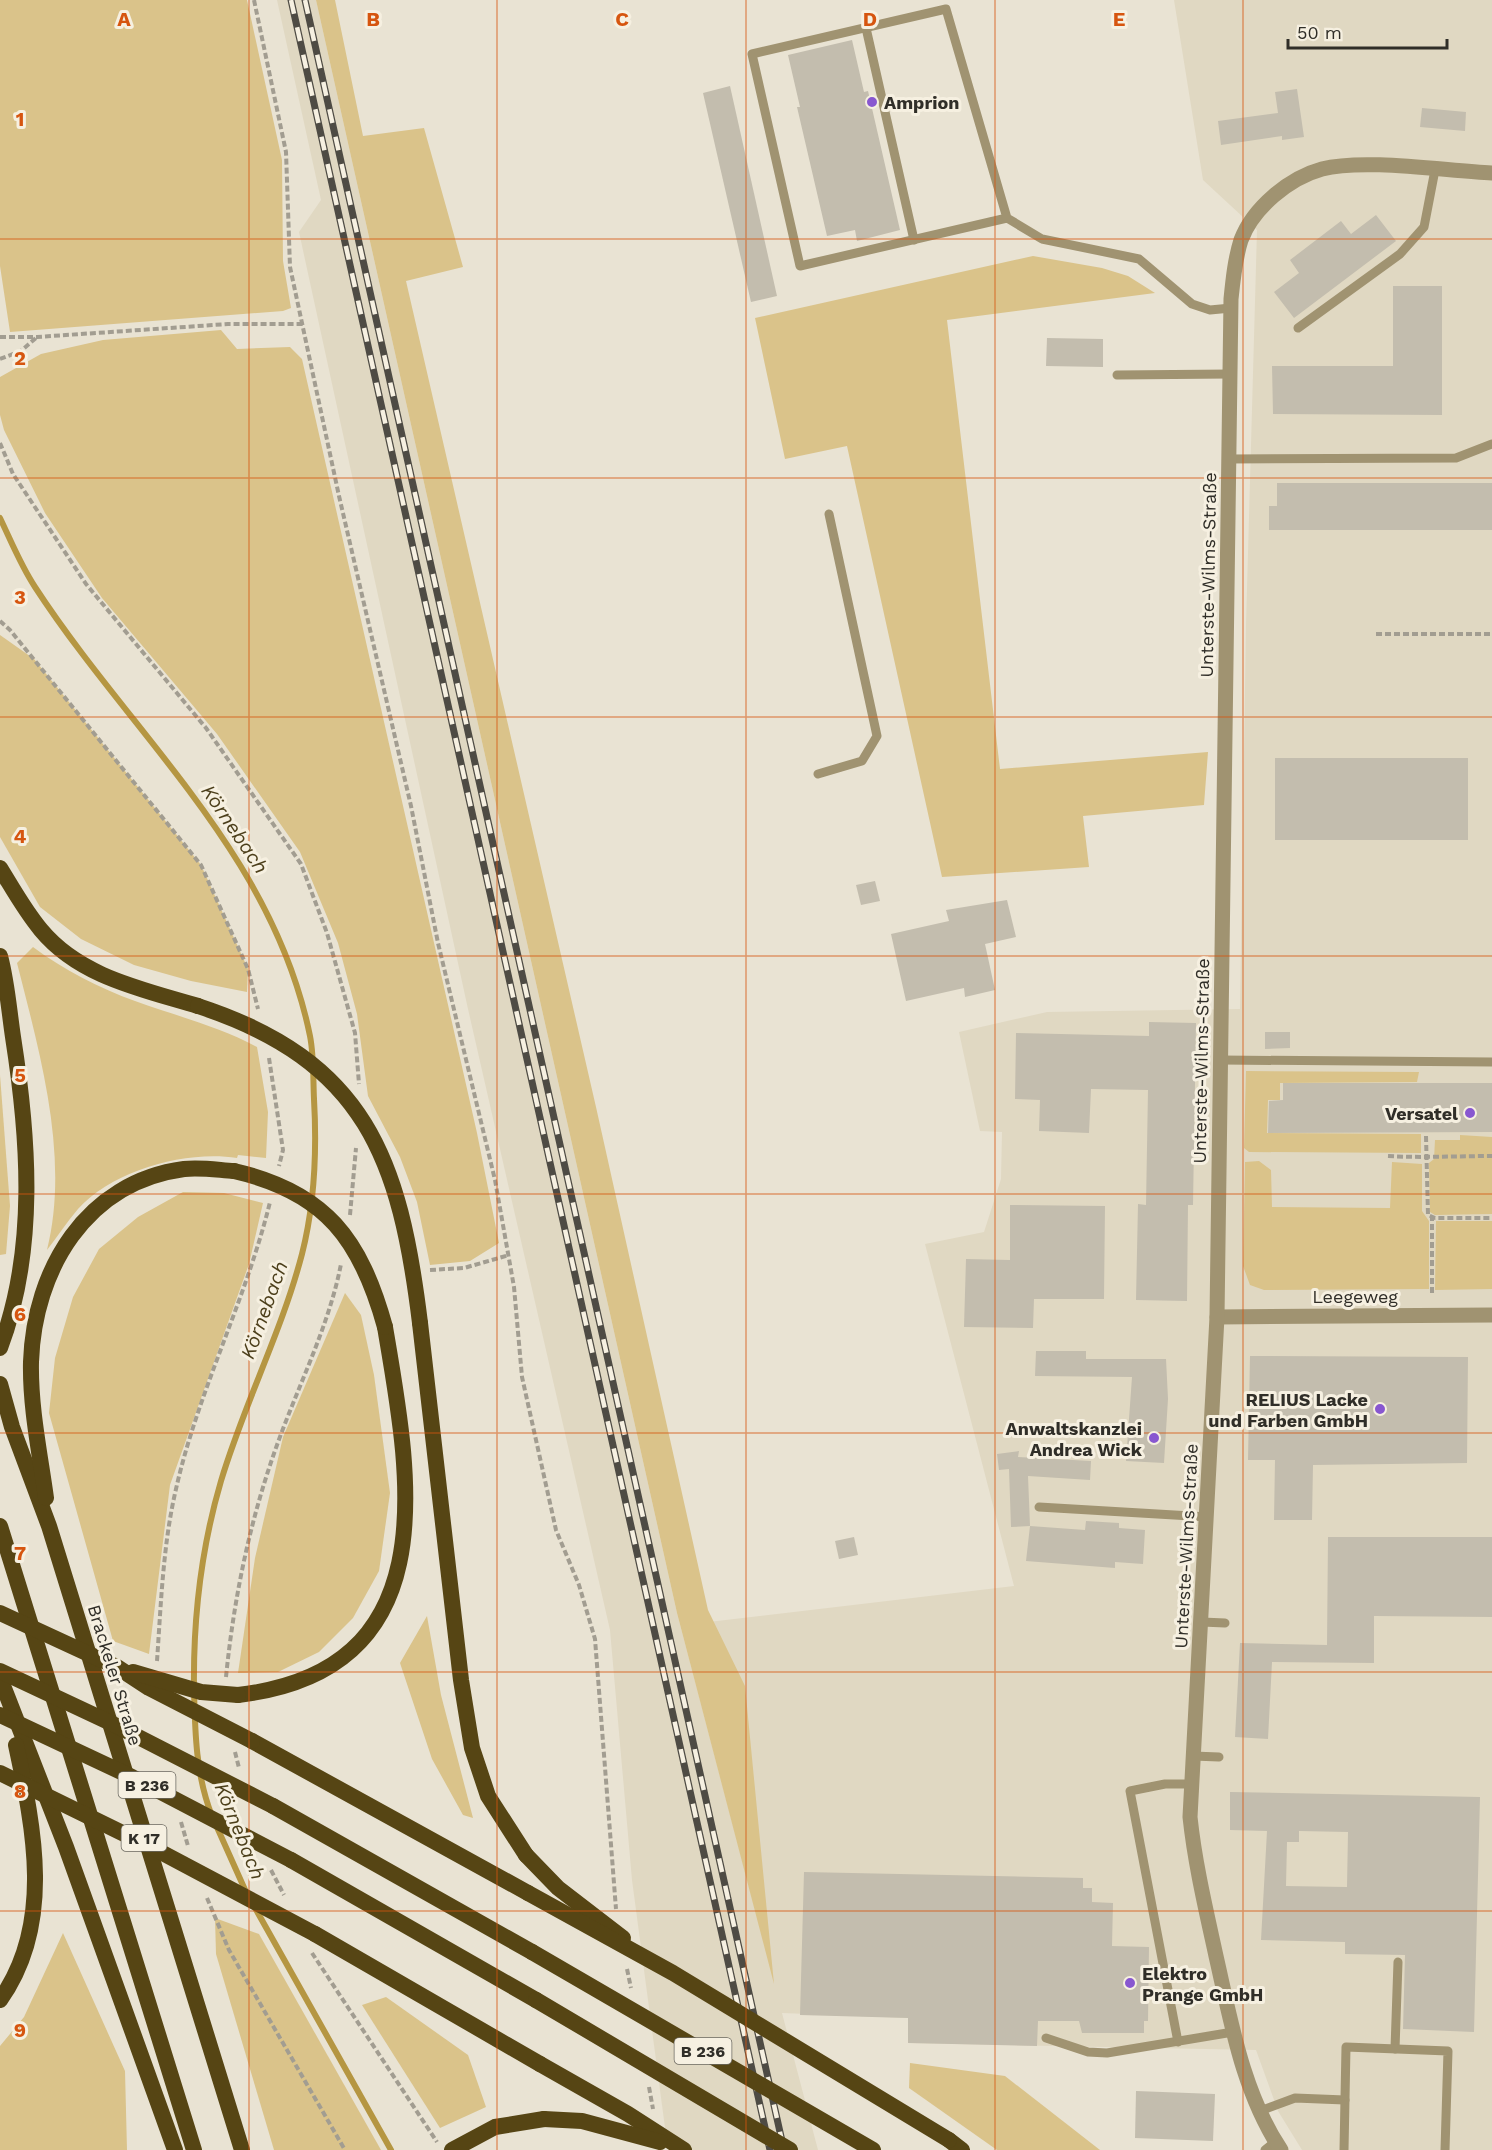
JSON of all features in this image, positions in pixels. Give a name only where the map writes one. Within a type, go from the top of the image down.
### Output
[{"type":"highway","points":[[0,868],[42,931],[88,969],[116,981],[198,1006],[252,1026],[299,1053],[337,1086],[362,1117],[376,1143],[404,1219],[413,1262],[459,1669],[472,1748],[488,1796],[526,1855],[558,1888],[673,1973]]},
{"type":"highway","points":[[0,956],[20,1085],[27,1187],[16,1291],[0,1348]]},
{"type":"highway","points":[[49,1526],[33,1395],[31,1363],[34,1329],[43,1288],[57,1256],[77,1226],[108,1200],[136,1183],[159,1174],[185,1168],[234,1171],[277,1183],[317,1206],[333,1221],[361,1260],[374,1286],[385,1327],[407,1493],[404,1543],[399,1569],[389,1599],[371,1628],[351,1651],[299,1682],[267,1692],[201,1692],[117,1667]]},
{"type":"highway","name":"Brackeler Straße","points":[[0,1384],[12,1427],[49,1526],[242,2150]]},
{"type":"highway","name":"K 17","points":[[0,1526],[18,1590],[194,2150]]},
{"type":"highway","points":[[0,1612],[117,1667],[149,1688],[252,1741],[673,1973],[955,2145]]},
{"type":"highway","name":"B 236","points":[[0,1671],[113,1724],[273,1806],[532,1952],[873,2150]]},
{"type":"highway","points":[[0,1678],[3,1708],[33,1823],[36,1872],[32,1916],[24,1951],[15,1976],[0,2000]]},
{"type":"highway","points":[[3,1708],[66,1846],[175,2150]]},
{"type":"highway","name":"B 236","points":[[3,1708],[291,1860],[536,2000],[790,2150]]},
{"type":"highway","points":[[0,1773],[155,1849],[311,1939],[628,2114],[683,2150]]},
{"type":"highway","points":[[452,2150],[495,2127],[544,2120],[582,2121],[613,2128],[683,2150]]},
{"type":"street","name":"Unterste-Wilms-Straße","points":[[1274,2147],[1233,2032],[1194,1856],[1190,1817],[1217,1317],[1231,308],[1234,267],[1242,239],[1254,216],[1295,181],[1321,169],[1355,165],[1492,174]]},
{"type":"street","name":"Leegeweg","points":[[1217,1317],[1492,1315]]},
{"type":"lane","points":[[1007,218],[800,266],[752,54],[946,9],[1007,218],[1042,239],[1139,259],[1192,304],[1210,310],[1231,308]]},
{"type":"lane","points":[[866,28],[914,240]]},
{"type":"lane","points":[[1298,328],[1400,254],[1424,227],[1436,170]]},
{"type":"lane","points":[[1117,375],[1230,374]]},
{"type":"lane","points":[[1229,459],[1456,458],[1492,444]]},
{"type":"lane","points":[[818,774],[862,761],[877,736],[829,514]]},
{"type":"lane","points":[[1221,1060],[1492,1062]]},
{"type":"lane","points":[[1039,1507],[1208,1517]]},
{"type":"lane","points":[[1202,1622],[1225,1623]]},
{"type":"lane","points":[[1193,1756],[1219,1757]]},
{"type":"lane","points":[[1178,2042],[1130,1791],[1165,1784],[1192,1784]]},
{"type":"lane","points":[[1395,2049],[1398,1962]]},
{"type":"lane","points":[[1046,2038],[1088,2052],[1107,2053],[1233,2032]]},
{"type":"lane","points":[[1344,2150],[1346,2047],[1448,2051],[1445,2150]]},
{"type":"lane","points":[[1260,2111],[1295,2098],[1345,2100]]},
{"type":"path","points":[[254,0],[286,152],[290,192],[289,256],[342,508],[411,806],[438,943],[495,1180],[514,1287],[522,1377],[555,1530],[579,1585],[595,1639],[617,1917]]},
{"type":"path","points":[[0,337],[37,338],[228,324],[303,324]]},
{"type":"path","points":[[0,359],[21,351],[37,338]]},
{"type":"path","points":[[0,443],[13,474],[86,585],[206,728],[301,864],[327,933],[355,1033],[359,1094]]},
{"type":"path","points":[[0,621],[10,630],[201,865],[248,969],[258,1011]]},
{"type":"path","points":[[1376,634],[1492,634]]},
{"type":"path","points":[[268,1053],[283,1150],[277,1172]]},
{"type":"path","points":[[1426,1136],[1426,1211],[1432,1217],[1492,1218]]},
{"type":"path","points":[[349,1223],[357,1137]]},
{"type":"path","points":[[1388,1156],[1426,1159],[1436,1155],[1492,1156]]},
{"type":"path","points":[[157,1663],[162,1586],[176,1489],[202,1406],[258,1250],[272,1194]]},
{"type":"path","points":[[1432,1217],[1432,1293]]},
{"type":"path","points":[[231,1691],[230,1635],[250,1528],[276,1446],[330,1305],[343,1254]]},
{"type":"path","points":[[232,1740],[240,1772]]},
{"type":"path","points":[[178,1813],[190,1854]]},
{"type":"path","points":[[269,1863],[287,1904]]},
{"type":"path","points":[[207,1897],[229,1950],[345,2150]]},
{"type":"path","points":[[311,1939],[317,1964],[442,2150]]},
{"type":"path","points":[[626,1964],[633,1999]]},
{"type":"path","points":[[648,2080],[654,2115]]},
{"type":"shaded area","points":[[0,0],[247,0],[282,160],[283,261],[291,308],[283,311],[10,332],[0,266]]},
{"type":"shaded area","points":[[277,0],[316,0],[677,1613],[757,1917],[700,1623],[1014,1586],[925,1244],[984,1232],[1001,1179],[1002,1132],[980,1131],[959,1032],[1047,1012],[1240,1009],[1246,625],[1257,230],[1203,180],[1174,0],[1492,0],[1492,2150],[1302,2150],[1278,2111],[1256,2050],[908,2043],[908,2018],[782,2013],[818,2150],[668,2150],[632,1880],[610,1630],[468,1009],[299,232],[321,200]]},
{"type":"shaded area","points":[[316,0],[335,0],[363,136],[424,128],[463,267],[406,281],[596,1107],[708,1610],[745,1686],[774,1984],[677,1613]]},
{"type":"shaded area","points":[[1033,256],[1102,268],[1128,276],[1155,293],[947,320],[1000,769],[1208,752],[1204,805],[1083,816],[1089,867],[942,877],[847,446],[785,459],[755,318]]},
{"type":"shaded area","points":[[221,330],[237,349],[290,347],[302,359],[477,1133],[499,1243],[470,1261],[430,1265],[417,1202],[400,1157],[368,1096],[357,1014],[338,943],[300,852],[217,734],[102,598],[45,513],[4,430],[0,415],[0,377],[41,354],[103,340]]},
{"type":"shaded area","points":[[0,635],[34,659],[201,865],[248,969],[247,992],[191,981],[134,965],[81,939],[40,907],[0,837]]},
{"type":"shaded area","points":[[33,947],[69,971],[108,990],[212,1027],[257,1047],[268,1112],[266,1158],[238,1155],[237,1158],[196,1157],[174,1160],[130,1174],[110,1183],[93,1195],[78,1209],[47,1250],[53,1215],[54,1142],[43,1069],[17,963]]},
{"type":"shaded area","points":[[1246,1071],[1419,1072],[1417,1082],[1280,1083],[1280,1100],[1268,1100],[1267,1133],[1421,1134],[1421,1153],[1249,1152],[1244,1148]]},
{"type":"shaded area","points":[[0,1075],[10,1206],[6,1254],[0,1255]]},
{"type":"shaded area","points":[[1460,1135],[1492,1137],[1492,1214],[1435,1215],[1430,1212],[1429,1163],[1434,1159],[1435,1140],[1460,1140]]},
{"type":"shaded area","points":[[1259,1161],[1271,1170],[1272,1207],[1390,1208],[1392,1162],[1422,1164],[1422,1211],[1429,1221],[1429,1289],[1264,1290],[1250,1285],[1243,1266],[1245,1162]]},
{"type":"shaded area","points":[[183,1192],[224,1193],[263,1203],[249,1264],[170,1485],[149,1654],[113,1641],[49,1413],[55,1358],[73,1297],[99,1249],[138,1217]]},
{"type":"shaded area","points":[[1436,1221],[1492,1221],[1492,1289],[1435,1290]]},
{"type":"shaded area","points":[[345,1293],[361,1315],[374,1375],[390,1493],[379,1571],[353,1618],[319,1652],[278,1672],[238,1673],[255,1558],[283,1437]]},
{"type":"shaded area","points":[[427,1616],[441,1695],[473,1818],[463,1815],[432,1759],[400,1663]]},
{"type":"shaded area","points":[[215,1918],[259,1934],[381,2150],[274,2150],[216,1954]]},
{"type":"shaded area","points":[[63,1933],[125,2071],[127,2150],[0,2150],[0,2046],[24,2017]]},
{"type":"shaded area","points":[[386,1997],[468,2055],[486,2107],[440,2128],[362,2005]]},
{"type":"shaded area","points":[[910,2063],[1005,2076],[1100,2150],[997,2150],[909,2088]]},
{"type":"building","points":[[852,40],[864,92],[868,91],[900,230],[857,241],[855,230],[827,236],[797,107],[800,107],[788,55]]},
{"type":"building","points":[[730,86],[777,296],[751,302],[703,93]]},
{"type":"building","points":[[1297,89],[1304,137],[1282,140],[1282,136],[1221,145],[1218,121],[1278,113],[1275,92]]},
{"type":"building","points":[[1422,108],[1466,112],[1465,131],[1420,127]]},
{"type":"building","points":[[1376,215],[1396,241],[1294,318],[1274,292],[1299,273],[1290,260],[1341,221],[1351,234]]},
{"type":"building","points":[[1393,286],[1442,286],[1442,415],[1273,414],[1272,366],[1393,366]]},
{"type":"building","points":[[1047,338],[1103,339],[1103,367],[1046,366]]},
{"type":"building","points":[[1277,483],[1492,483],[1492,530],[1269,530],[1269,506],[1277,506]]},
{"type":"building","points":[[1275,758],[1468,758],[1468,840],[1275,840]]},
{"type":"building","points":[[875,881],[880,901],[861,905],[856,885]]},
{"type":"building","points":[[1007,900],[1016,937],[985,944],[995,990],[965,997],[964,988],[906,1001],[891,934],[949,921],[946,910]]},
{"type":"building","points":[[1149,1022],[1196,1023],[1193,1205],[1188,1205],[1187,1301],[1136,1300],[1138,1204],[1146,1205],[1148,1090],[1091,1089],[1089,1133],[1039,1131],[1040,1100],[1015,1099],[1016,1033],[1149,1036]]},
{"type":"building","points":[[1265,1032],[1290,1032],[1290,1048],[1265,1049]]},
{"type":"building","points":[[1283,1083],[1492,1083],[1492,1132],[1268,1133],[1269,1101],[1283,1100]]},
{"type":"building","points":[[1010,1205],[1105,1206],[1104,1299],[1034,1299],[1033,1328],[964,1327],[966,1259],[1010,1260]]},
{"type":"building","points":[[1036,1351],[1086,1351],[1086,1359],[1166,1359],[1168,1399],[1164,1463],[1126,1461],[1132,1377],[1035,1376]]},
{"type":"building","name":"RELIUS Lacke und Farben GmbH","points":[[1250,1356],[1468,1357],[1467,1463],[1313,1465],[1312,1520],[1274,1520],[1275,1460],[1248,1460]]},
{"type":"building","points":[[1019,1451],[1018,1457],[1091,1461],[1090,1480],[1028,1476],[1030,1526],[1011,1527],[1009,1469],[999,1470],[997,1454]]},
{"type":"building","points":[[1086,1521],[1119,1523],[1119,1528],[1145,1530],[1143,1564],[1115,1562],[1115,1568],[1026,1561],[1030,1526],[1085,1530]]},
{"type":"building","points":[[854,1537],[858,1555],[839,1559],[835,1541]]},
{"type":"building","points":[[1328,1537],[1492,1537],[1492,1617],[1374,1616],[1374,1663],[1272,1662],[1268,1739],[1235,1737],[1240,1643],[1327,1645]]},
{"type":"building","points":[[1230,1792],[1480,1797],[1474,2032],[1403,2029],[1405,1955],[1345,1954],[1345,1942],[1261,1940],[1267,1831],[1230,1830]],"holes":[[[1299,1831],[1348,1832],[1347,1887],[1286,1886],[1287,1842],[1299,1842]]]},
{"type":"building","points":[[804,1872],[1083,1878],[1083,1888],[1092,1888],[1092,1902],[1113,1903],[1112,1946],[1149,1947],[1148,2021],[1144,2021],[1144,2033],[1082,2033],[1079,2021],[1038,2021],[1037,2046],[908,2043],[908,2018],[800,2015]]},
{"type":"building","points":[[1136,2091],[1215,2094],[1213,2141],[1135,2138]]},
{"type":"waterway","name":"Körnebach","points":[[0,518],[35,587],[73,642],[195,799],[232,853],[265,910],[292,970],[310,1036],[313,1059],[315,1158],[306,1235],[294,1283],[230,1452],[214,1507],[203,1558],[195,1637],[195,1722],[197,1754],[212,1816]]},
{"type":"waterway","name":"Körnebach","points":[[216,1825],[246,1892]]},
{"type":"waterway","name":"Körnebach","points":[[254,1906],[391,2150]]},
{"type":"railway","points":[[291,0],[770,2150]]},
{"type":"railway","points":[[305,0],[784,2150]]},
{"type":"place","name":"Amprion","points":[[872,102]]},
{"type":"place","name":"Versatel","points":[[1470,1113]]},
{"type":"place","name":"RELIUS Lacke und Farben GmbH","points":[[1380,1409]]},
{"type":"place","name":"Anwaltskanzlei Andrea Wick","points":[[1154,1438]]},
{"type":"place","name":"Elektro Prange GmbH","points":[[1130,1983]]}]
